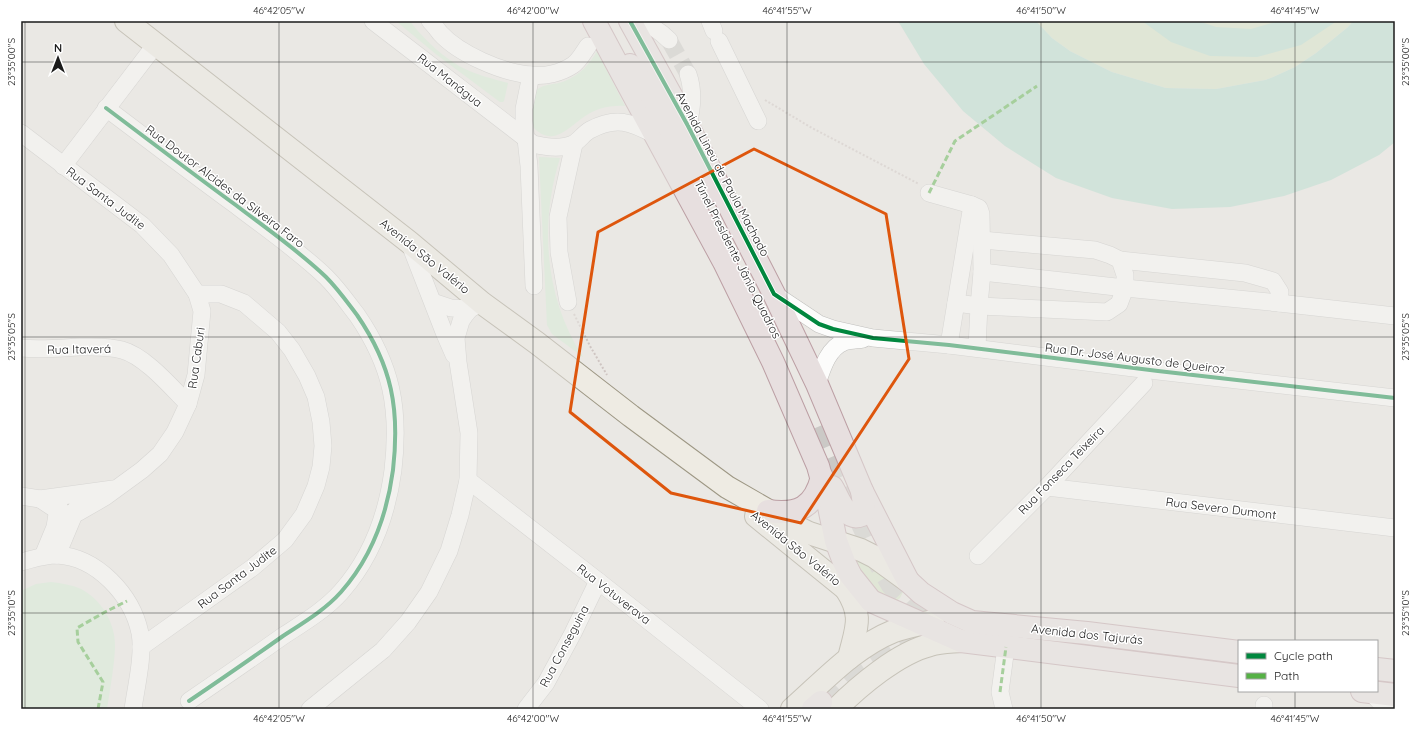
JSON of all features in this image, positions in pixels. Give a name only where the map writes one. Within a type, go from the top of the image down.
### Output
[{"type":"highway","points":[[594,21],[724,262],[773,362],[820,472],[830,507],[836,541],[851,576],[870,601],[928,622],[961,641]]},
{"type":"highway","name":"Túnel Presidente Jânio Quadros","points":[[599,21],[651,94],[725,230],[820,426]]},
{"type":"highway","name":"Túnel Presidente Jânio Quadros","points":[[633,22],[651,94]]},
{"type":"highway","name":"Avenida Lineu de Paula Machado","points":[[633,22],[774,294],[817,384],[862,491],[908,581],[921,593],[938,604],[972,622]]},
{"type":"highway","points":[[820,472],[828,479],[847,514],[852,516],[862,515],[864,504],[862,491]]},
{"type":"highway","points":[[768,511],[782,513],[804,508],[816,493],[820,472]]},
{"type":"highway","name":"Avenida dos Tajurás","points":[[972,622],[1087,633],[1238,652]]},
{"type":"highway","name":"Avenida dos Tajurás","points":[[961,641],[1238,676]]},
{"type":"highway","points":[[1378,669],[1395,671]]},
{"type":"highway","points":[[1366,692],[1395,695]]},
{"type":"main road","name":"Avenida São Valério","points":[[126,21],[409,242],[476,306],[537,343],[631,416],[727,487],[810,533],[861,550],[875,557],[908,581]]},
{"type":"main road","name":"Avenida São Valério","points":[[727,487],[752,513],[846,589],[870,601]]},
{"type":"main road","points":[[846,589],[856,608],[857,615],[857,622],[849,658]]},
{"type":"main road","name":"Avenida dos Tajurás","points":[[792,709],[849,658],[895,631],[928,622],[947,620],[972,622]]},
{"type":"main road","points":[[879,639],[889,641],[895,646],[897,654],[895,662]]},
{"type":"main road","points":[[823,707],[855,690],[912,652],[931,644],[961,641]]},
{"type":"street","name":"Rua Manágua","points":[[373,21],[533,144],[542,146],[574,144]]},
{"type":"street","points":[[430,21],[440,34],[452,44],[474,58],[506,70],[531,76],[560,72],[574,65],[588,46]]},
{"type":"street","points":[[633,22],[654,27],[662,32],[669,40]]},
{"type":"street","points":[[714,31],[758,121]]},
{"type":"street","points":[[63,166],[156,44]]},
{"type":"street","points":[[688,74],[691,86],[692,106],[688,126]]},
{"type":"street","points":[[531,76],[524,109],[524,120],[534,286]]},
{"type":"street","name":"Rua Doutor Alcides da Silveira Faro","points":[[106,108],[295,250],[326,277],[343,296],[361,321],[377,349],[388,376],[394,406],[396,429],[395,452],[390,490],[369,552],[357,571],[340,593],[310,619],[189,701]]},
{"type":"street","points":[[568,302],[560,252],[558,218],[574,144],[590,130],[605,124],[619,122],[634,124],[655,135]]},
{"type":"street","name":"Rua Santa Judite","points":[[21,133],[142,225],[171,255],[197,294],[221,294],[244,303],[278,332],[292,350],[307,376],[316,397],[321,422],[323,446],[321,467],[316,486],[304,514],[285,540],[252,568],[141,647]]},
{"type":"street","points":[[927,190],[979,208],[981,214],[982,272],[977,348]]},
{"type":"street","points":[[949,345],[972,205]]},
{"type":"street","points":[[982,240],[1095,250],[1120,260],[1245,273],[1273,281],[1280,292],[1279,303]]},
{"type":"street","points":[[409,242],[458,362]]},
{"type":"street","points":[[956,303],[979,306],[1107,312],[1119,304],[1125,288],[1125,275],[1120,260]]},
{"type":"street","points":[[982,272],[1395,316]]},
{"type":"street","name":"Rua Caburi","points":[[67,503],[115,489],[142,470],[160,454],[175,432],[188,404],[196,374],[202,311],[197,294]]},
{"type":"street","points":[[774,294],[819,324],[873,338]]},
{"type":"street","points":[[433,302],[451,308],[476,306]]},
{"type":"street","points":[[310,709],[382,650],[412,616],[429,592],[449,551],[460,515],[468,480],[469,433],[458,362],[456,338],[461,321],[476,306]]},
{"type":"street","points":[[817,384],[828,357],[838,345],[851,340],[873,338]]},
{"type":"street","name":"Rua Dr. José Augusto de Queiroz","points":[[873,338],[977,348],[1158,371],[1395,398]]},
{"type":"street","name":"Rua Itaverá","points":[[21,348],[34,350],[108,347],[124,350],[141,359],[188,404]]},
{"type":"street","name":"Rua Fonseca Teixeira","points":[[978,556],[1047,487],[1144,383]]},
{"type":"street","name":"Rua Votuverava","points":[[468,480],[760,709]]},
{"type":"street","name":"Rua Severo Dumont","points":[[1047,487],[1395,528]]},
{"type":"street","points":[[21,496],[67,503],[50,555]]},
{"type":"street","points":[[21,562],[50,555],[72,558],[92,566],[110,578],[127,601],[136,618],[140,634],[141,647],[133,709]]},
{"type":"street","name":"Rua Conseguina","points":[[526,709],[546,682],[573,633],[598,581]]},
{"type":"street","points":[[1004,709],[1000,692],[1006,647]]},
{"type":"street","points":[[1366,692],[1393,709]]},
{"type":"path","points":[[746,97],[760,98],[927,190]]},
{"type":"path","points":[[568,302],[590,346],[609,378]]},
{"type":"highlighted area","points":[[754,149],[886,214],[909,359],[801,523],[671,493],[570,412],[598,232]]},
{"type":"green space","points":[[396,21],[410,21],[434,48],[463,68],[479,75],[508,83],[504,101],[500,102],[437,55]]},
{"type":"green space","points":[[898,21],[1036,21],[1052,38],[1070,51],[1112,72],[1166,88],[1216,89],[1265,80],[1295,67],[1316,53],[1348,27],[1353,21],[1395,21],[1395,142],[1379,155],[1331,180],[1284,196],[1230,207],[1172,209],[1112,198],[1056,178],[1005,146],[963,111],[924,64]]},
{"type":"green space","points":[[1036,21],[1353,21],[1348,27],[1316,53],[1295,67],[1265,80],[1216,89],[1166,88],[1112,72],[1070,51],[1052,38]]},
{"type":"green space","points":[[1142,21],[1198,21],[1216,27],[1251,29],[1279,21],[1337,21],[1301,45],[1257,57],[1210,56],[1171,42]]},
{"type":"green space","points":[[597,51],[625,106],[608,107],[596,110],[562,133],[555,136],[548,136],[540,133],[531,125],[533,93],[541,87],[561,82],[575,76],[588,65]]},
{"type":"green space","points":[[539,157],[560,158],[553,183],[549,209],[549,260],[553,286],[560,311],[570,335],[583,357],[552,334],[547,325]]},
{"type":"green space","points":[[862,554],[876,565],[903,592],[900,598],[893,604],[879,598],[850,562]]},
{"type":"green space","points":[[51,582],[74,586],[89,594],[101,606],[110,622],[115,639],[115,648],[107,709],[21,709],[21,591],[36,584]]},
{"type":"green space","points":[[1086,642],[1238,661],[1238,667],[1086,648]]},
{"type":"tunnel","points":[[669,40],[688,74]]},
{"type":"tunnel","points":[[820,426],[878,561],[892,585],[913,607],[938,627]]},
{"type":"tunnel","points":[[821,702],[856,669],[891,646],[913,636],[934,629]]},
{"type":"tunnel","points":[[1378,679],[1387,680],[1395,684]]},
{"type":"marked path","points":[[929,193],[955,141],[1037,86]]},
{"type":"marked path","points":[[98,709],[103,682],[78,642],[77,628],[127,601]]},
{"type":"marked path","points":[[1000,692],[1006,647]]},
{"type":"cycle path","points":[[630,21],[688,126],[774,294],[819,324],[833,329],[873,338],[949,345],[1395,398]]},
{"type":"cycle path","points":[[106,108],[283,240],[326,277],[357,315],[369,334],[386,370],[394,408],[395,448],[387,503],[376,535],[352,579],[335,599],[321,610],[189,701]]}]
